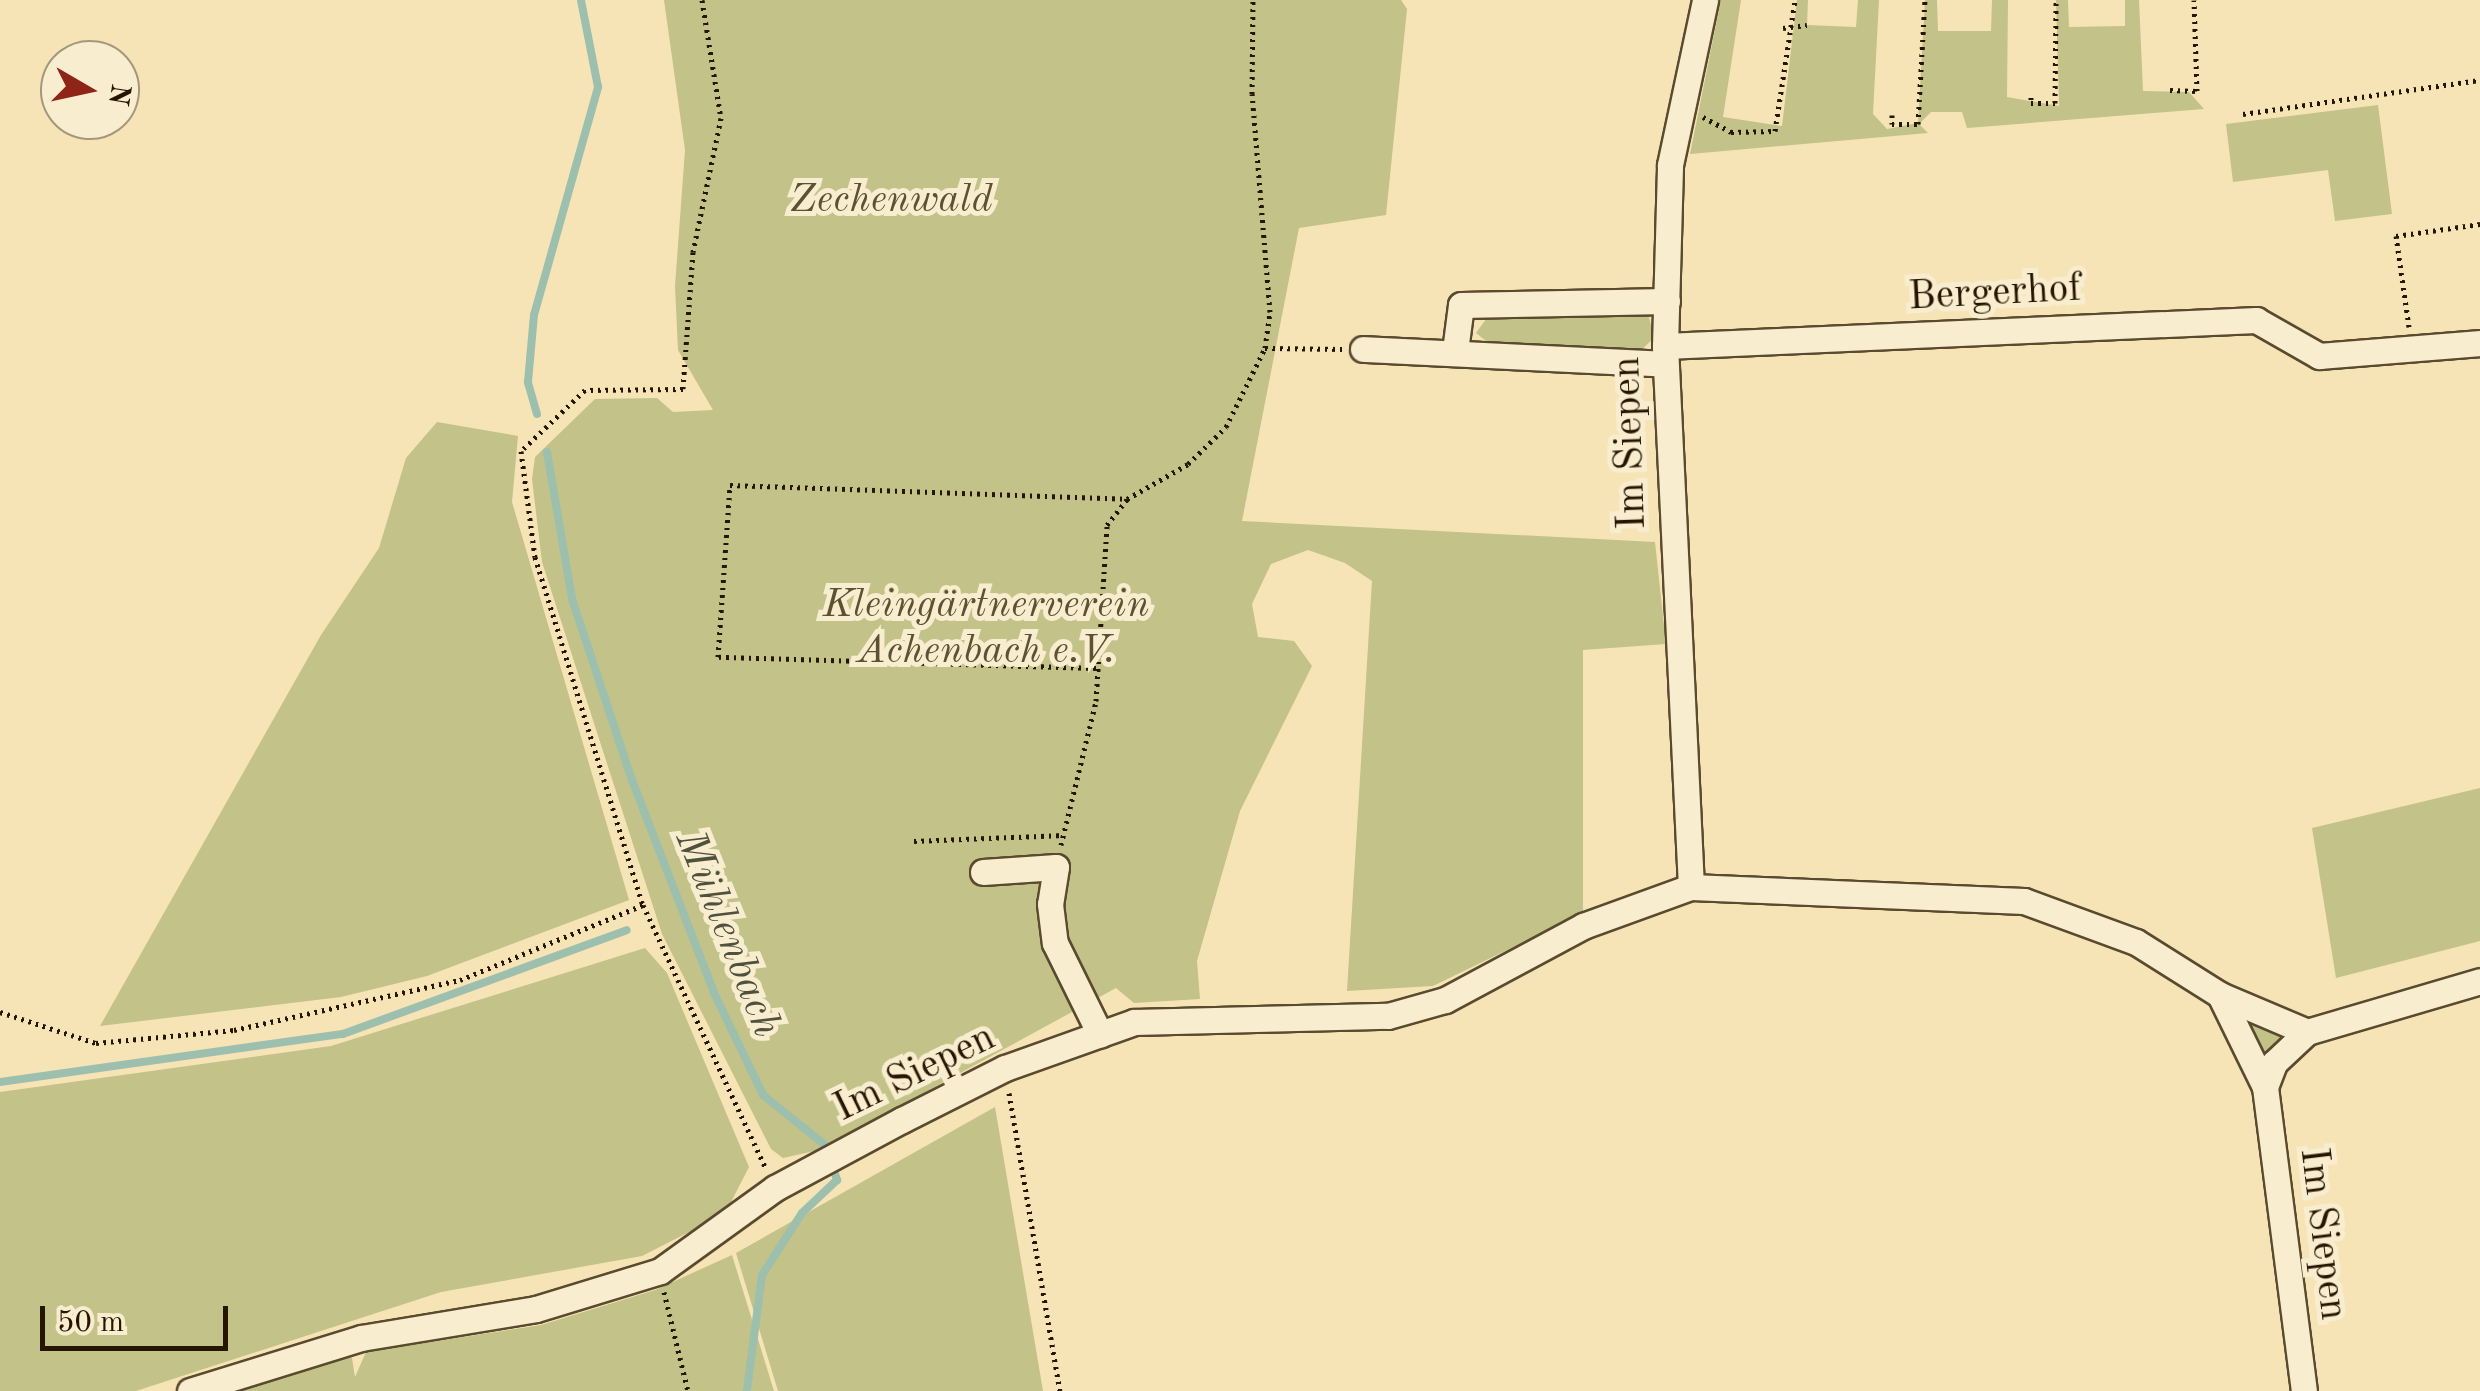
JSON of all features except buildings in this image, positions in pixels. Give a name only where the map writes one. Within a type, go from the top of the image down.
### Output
[{"type":"street","name":"Im Siepen","points":[[1691,887],[1665,355],[1670,165],[1705,0]]},
{"type":"street","points":[[1456,351],[1461,306],[1667,301]]},
{"type":"street","name":"Bergerhof","points":[[1363,350],[1665,355],[2256,320],[2319,356],[2412,348]]},
{"type":"street","points":[[2412,348],[2480,343]]},
{"type":"street","points":[[984,872],[1056,867],[1050,904],[1055,943],[1100,1034]]},
{"type":"street","name":"Im Siepen","points":[[190,1391],[362,1338],[536,1309],[660,1271],[774,1188],[1005,1068],[1134,1022],[1195,1017],[1388,1016],[1445,1000],[1584,926],[1691,887],[2024,901],[2136,942],[2220,995],[2307,1032]]},
{"type":"street","points":[[2264,1088],[2274,1063],[2307,1032],[2480,980]]},
{"type":"street","name":"Im Siepen","points":[[2220,995],[2264,1088],[2304,1391]]},
{"type":"path","points":[[702,0],[721,118],[693,252],[683,388],[585,390],[521,451],[534,557],[643,906],[774,1188]]},
{"type":"path","points":[[1056,867],[1096,701],[1107,525],[1126,499],[1188,464],[1226,427],[1265,348],[1270,272],[1252,94],[1253,0]]},
{"type":"path","points":[[1682,112],[1731,132],[1746,134],[1753,125],[1775,131],[1777,91],[1795,0]]},
{"type":"path","points":[[1892,116],[1892,124],[1918,124],[1925,0]]},
{"type":"path","points":[[2031,97],[2031,103],[2055,102],[2056,0]]},
{"type":"path","points":[[2170,90],[2197,91],[2192,60],[2194,3],[2186,7]]},
{"type":"path","points":[[1787,28],[1807,25]]},
{"type":"path","points":[[2242,114],[2480,80]]},
{"type":"path","points":[[2412,348],[2396,236],[2480,224]]},
{"type":"path","points":[[1265,348],[1363,350]]},
{"type":"path","points":[[1096,668],[718,657],[730,485],[1126,499]]},
{"type":"path","points":[[914,841],[1064,835]]},
{"type":"path","points":[[0,1012],[96,1043],[234,1030],[460,980],[643,906]]},
{"type":"path","points":[[1005,1068],[1060,1391]]},
{"type":"path","points":[[660,1271],[688,1391]]},
{"type":"green space","points":[[664,0],[1401,0],[1407,9],[1386,215],[1299,228],[1242,521],[1655,542],[1666,644],[1583,650],[1583,913],[1433,986],[1347,991],[1372,581],[1345,563],[1308,550],[1271,564],[1252,604],[1258,637],[1294,641],[1312,666],[1240,811],[1197,961],[1200,999],[1134,1003],[1116,988],[819,1150],[783,1158],[771,1149],[662,934],[542,562],[532,479],[535,457],[595,399],[657,398],[673,412],[713,410],[678,350],[675,286],[685,150]]},
{"type":"green space","points":[[1721,0],[1741,0],[1723,117],[1782,126],[1797,0],[1808,0],[1807,25],[1856,27],[1858,0],[1879,0],[1873,114],[1887,129],[1918,123],[1925,0],[1937,0],[1938,31],[1991,31],[1992,0],[2008,0],[2007,97],[2059,106],[2056,0],[2068,0],[2069,27],[2125,26],[2125,0],[2139,0],[2143,91],[2189,92],[2204,109],[1967,128],[1962,112],[1931,112],[1919,124],[1928,133],[1690,154]]},
{"type":"green space","points":[[2378,105],[2392,214],[2335,221],[2328,170],[2233,182],[2226,124]]},
{"type":"green space","points":[[1648,313],[1654,338],[1639,352],[1486,341],[1476,333],[1489,315]]},
{"type":"green space","points":[[437,422],[518,436],[512,502],[629,900],[427,976],[341,997],[100,1026],[321,635],[379,548],[406,458]]},
{"type":"green space","points":[[2480,788],[2480,941],[2336,978],[2312,828]]},
{"type":"green space","points":[[645,948],[667,973],[749,1167],[730,1204],[697,1228],[642,1256],[441,1292],[136,1391],[0,1391],[0,1092],[331,1046]]},
{"type":"green space","points":[[2220,995],[2307,1032],[2269,1071]]},
{"type":"green space","points":[[995,1107],[1043,1391],[778,1391],[736,1253]]},
{"type":"green space","points":[[732,1255],[774,1391],[211,1391],[342,1352],[352,1358],[355,1377],[366,1352],[541,1325],[655,1290]]},
{"type":"waterway","name":"Mühlenbach","points":[[537,414],[528,382],[534,315],[598,87],[581,0]]},
{"type":"waterway","name":"Mühlenbach","points":[[547,452],[572,599],[632,780],[714,993],[763,1095],[826,1146],[837,1180],[802,1213],[762,1275],[747,1391]]},
{"type":"waterway","points":[[0,1082],[343,1034],[627,930]]},
{"type":"park label","name":"Zechenwald","points":[[891,201]]},
{"type":"park label","name":"Kleingärtnerverein Achenbach e.V.","points":[[986,629]]}]
